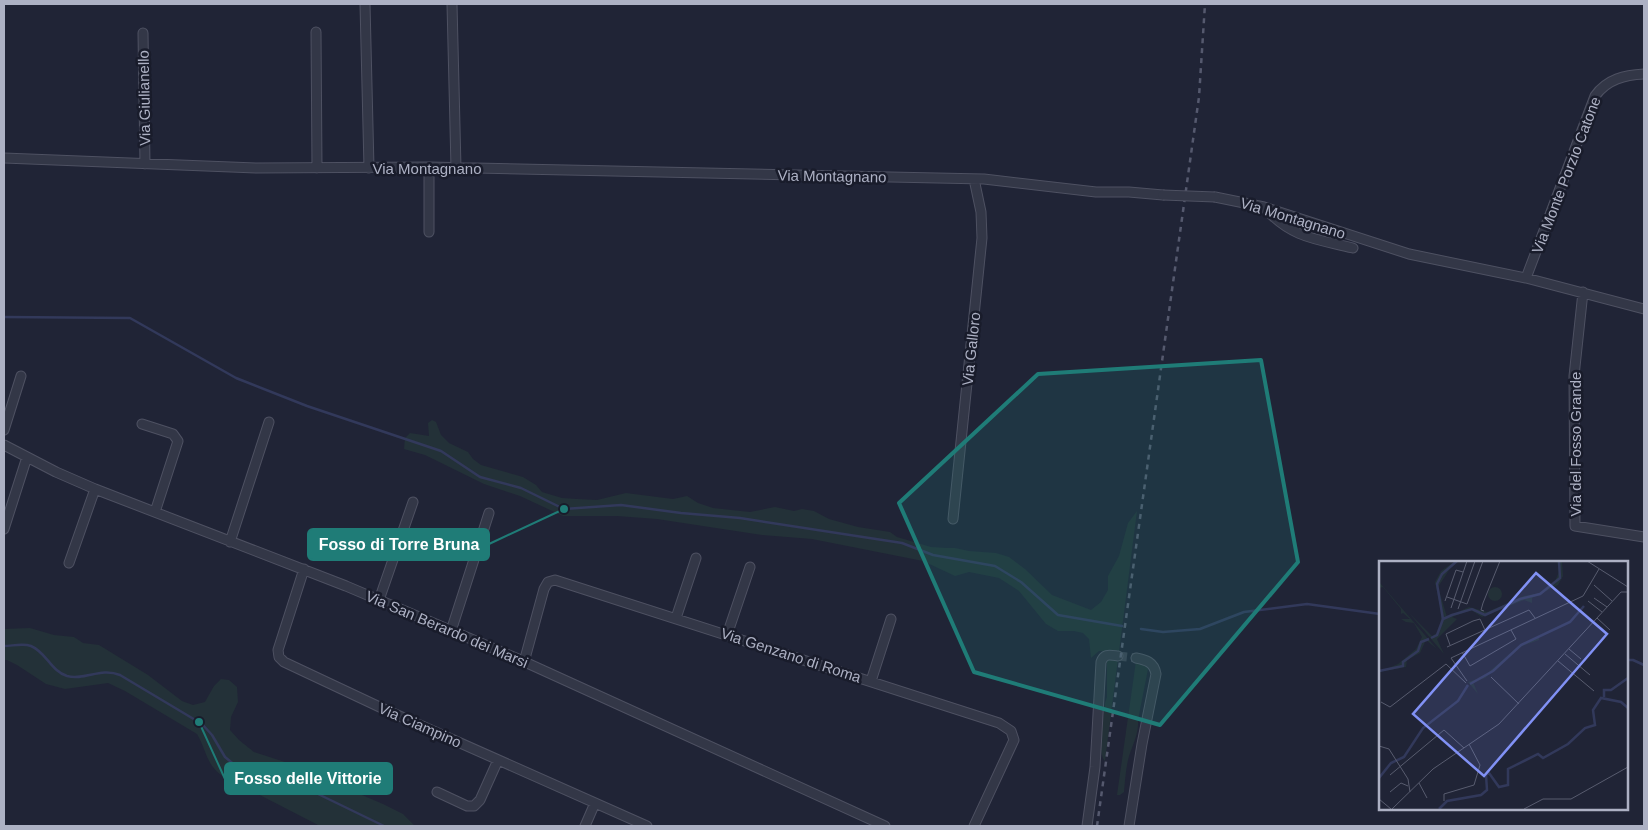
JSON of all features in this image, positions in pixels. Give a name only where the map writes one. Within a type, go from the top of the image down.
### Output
[{"type":"street","points":[[365,4],[369,168]]},
{"type":"street","points":[[452,4],[456,168]]},
{"type":"street","points":[[316,32],[317,168]]},
{"type":"street","name":"Via Giulianello","points":[[143,33],[145,164]]},
{"type":"street","name":"Via Monte Porzio Catone","points":[[1526,278],[1595,96],[1605,85],[1614,80],[1623,76],[1644,74]]},
{"type":"street","name":"Via Montagnano","points":[[4,158],[256,168],[429,167],[974,179],[1002,180],[1096,192],[1215,197],[1264,207],[1398,252],[1526,278],[1644,309]]},
{"type":"street","points":[[429,167],[429,232]]},
{"type":"street","name":"Via Galloro","points":[[953,520],[982,235],[982,212],[974,179]]},
{"type":"street","points":[[1264,207],[1280,224],[1296,233],[1352,248]]},
{"type":"street","name":"Via del Fosso Grande","points":[[1583,292],[1574,376],[1573,526],[1644,537]]},
{"type":"street","points":[[4,430],[21,376]]},
{"type":"street","points":[[230,542],[269,422]]},
{"type":"street","points":[[142,424],[173,434],[178,441],[155,512]]},
{"type":"street","name":"Via San Berardo dei Marsi","points":[[4,444],[56,472],[95,489],[304,569],[524,662],[885,826]]},
{"type":"street","points":[[4,529],[27,457]]},
{"type":"street","points":[[69,564],[95,489]]},
{"type":"street","points":[[379,600],[413,502]]},
{"type":"street","points":[[451,631],[489,512]]},
{"type":"street","points":[[676,618],[696,558]]},
{"type":"street","points":[[728,635],[750,567]]},
{"type":"street","name":"Via Ciampino","points":[[304,569],[278,647],[278,655],[281,660],[386,710],[647,826]]},
{"type":"street","name":"Via Genzano di Roma","points":[[524,662],[543,592],[551,580],[557,580],[999,723],[1008,728],[1012,733],[1014,743],[974,826]]},
{"type":"street","points":[[871,681],[891,619]]},
{"type":"street","points":[[1087,826],[1095,767],[1101,664],[1104,656],[1118,656]]},
{"type":"street","points":[[1129,826],[1142,744],[1156,674],[1155,667],[1136,658]]},
{"type":"street","points":[[437,792],[467,806],[476,805],[498,760]]},
{"type":"street","points":[[585,826],[595,803]]},
{"type":"highlighted area","points":[[1261,360],[1298,562],[1160,725],[974,672],[899,503],[1038,374]]},
{"type":"shaded area","points":[[432,420],[436,422],[441,435],[449,443],[468,452],[481,465],[523,477],[536,485],[542,492],[562,498],[597,500],[626,493],[673,499],[687,496],[698,503],[713,508],[750,512],[775,507],[794,511],[802,509],[814,511],[829,519],[858,527],[890,532],[897,537],[931,547],[996,553],[1009,557],[1025,569],[1052,595],[1091,610],[1101,602],[1108,590],[1108,576],[1119,556],[1128,523],[1137,511],[1119,652],[1099,651],[1091,658],[1089,639],[1083,633],[1058,631],[1046,624],[1019,591],[999,578],[969,572],[955,576],[923,561],[812,539],[762,535],[657,519],[617,516],[563,516],[520,496],[484,484],[425,455],[404,449],[405,438],[410,433],[429,436],[428,423]]},
{"type":"shaded area","points":[[30,628],[54,635],[74,637],[83,643],[99,645],[148,675],[182,701],[193,705],[205,702],[214,686],[221,679],[229,680],[237,687],[238,702],[231,717],[230,730],[254,752],[285,762],[383,804],[403,814],[415,826],[320,826],[221,775],[209,761],[197,734],[125,691],[108,683],[65,689],[46,684],[17,665],[4,660],[4,629]]},
{"type":"shaded area","points":[[1107,659],[1118,659],[1105,761],[1102,757],[1101,743],[1107,697]]},
{"type":"shaded area","points":[[1136,661],[1148,665],[1148,669],[1137,734],[1127,765],[1124,792],[1117,795]]},
{"type":"waterway","points":[[4,317],[130,318],[236,378],[307,406],[441,451],[480,477],[521,488],[564,509],[621,505],[740,518],[902,543],[933,555],[995,566],[1021,582],[1058,615],[1122,626]]},
{"type":"waterway","points":[[1141,629],[1163,632],[1200,629],[1244,612],[1307,604],[1379,614]]},
{"type":"waterway","points":[[4,646],[31,646],[41,653],[61,674],[67,676],[80,677],[106,672],[120,675],[202,724],[212,735],[225,757],[242,771],[281,790],[316,793],[384,826]]},
{"type":"waterway","points":[[1628,660],[1644,665]]},
{"type":"tunnel","points":[[1118,656],[1136,658]]},
{"type":"railway","points":[[1097,826],[1199,97],[1205,4]]},
{"type":"place","name":"Fosso di Torre Bruna","points":[[564,509]]},
{"type":"place","name":"Fosso delle Vittorie","points":[[199,722]]}]
